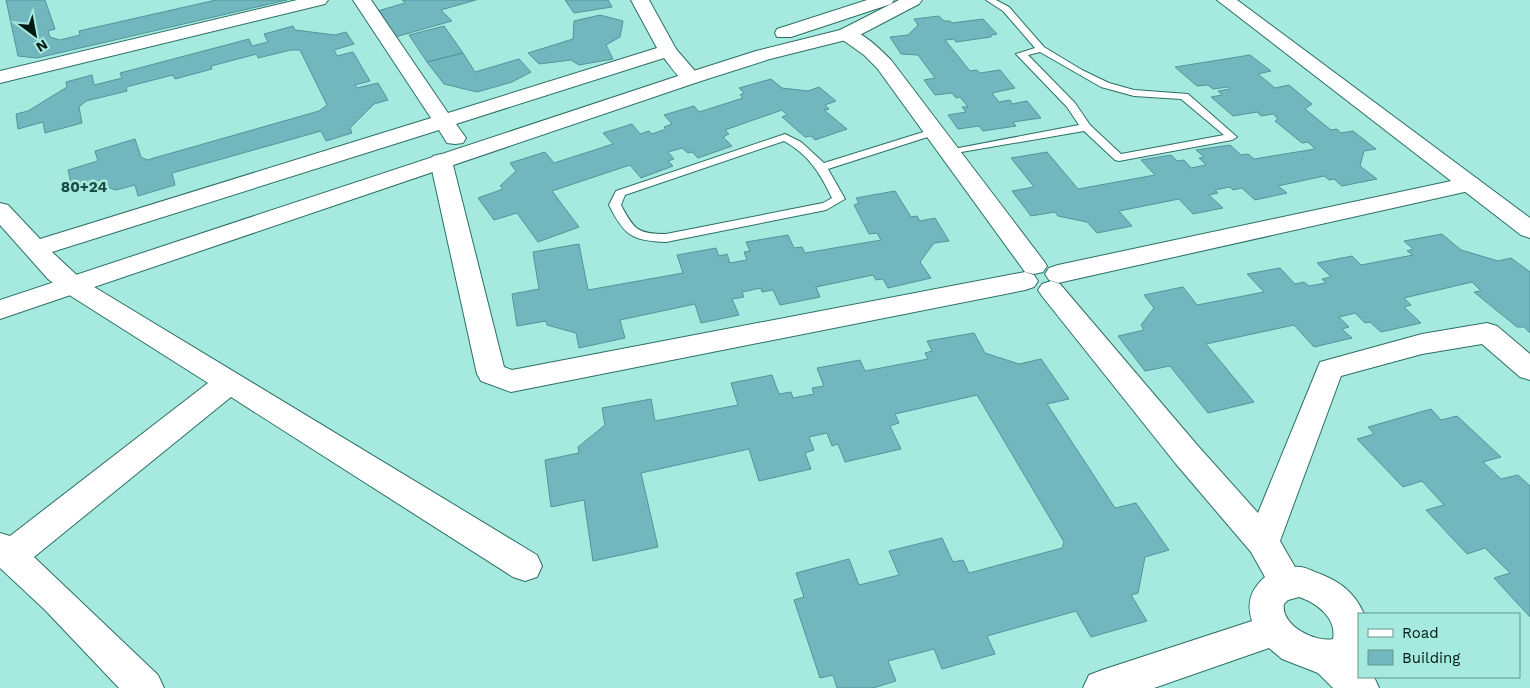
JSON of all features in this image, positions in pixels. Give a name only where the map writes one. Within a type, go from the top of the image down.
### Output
[{"type":"street","points":[[0,76],[319,0]]},
{"type":"street","points":[[362,0],[449,130]]},
{"type":"street","points":[[640,0],[680,65]]},
{"type":"street","points":[[34,249],[680,65],[885,0]]},
{"type":"street","points":[[0,292],[65,279],[441,161],[680,65],[780,51],[840,36],[871,23],[892,9],[913,0]]},
{"type":"street","points":[[1226,0],[1530,230]]},
{"type":"street","points":[[849,12],[871,23]]},
{"type":"street","points":[[813,24],[819,32],[840,36],[878,57],[1042,278],[1187,455],[1263,542],[1286,583]]},
{"type":"street","points":[[0,310],[65,279],[449,130]]},
{"type":"street","points":[[441,161],[491,374],[511,381],[1042,278],[1470,184]]},
{"type":"street","points":[[0,210],[34,249],[65,279],[525,566]]},
{"type":"street","points":[[1263,542],[1330,369],[1422,344],[1486,333],[1530,370]]},
{"type":"street","points":[[145,688],[57,599],[5,552],[229,383]]},
{"type":"street","points":[[1299,582],[1313,586],[1326,593],[1347,614],[1352,626],[1353,638],[1349,648],[1340,655],[1328,658],[1314,656],[1299,651],[1274,630],[1267,617],[1265,605],[1268,595],[1275,587],[1286,583],[1299,582]]},
{"type":"street","points":[[1102,688],[1274,630]]},
{"type":"street","points":[[1328,658],[1360,688]]},
{"type":"lane","points":[[990,0],[1006,9],[1041,49],[1079,72],[1106,85],[1134,94],[1184,96],[1232,137],[1119,158],[1086,127],[1071,106],[1021,54],[1041,49]]},
{"type":"lane","points":[[948,153],[1086,127]]},
{"type":"lane","points":[[822,168],[933,132]]},
{"type":"lane","points":[[785,137],[797,144],[822,168],[839,199],[826,206],[666,238],[640,238],[626,227],[615,205],[620,193],[785,137]]},
{"type":"building","points":[[6,0],[45,0],[55,29],[48,31],[50,37],[60,40],[80,35],[79,31],[216,0],[287,0],[37,58],[18,56]]},
{"type":"building","points":[[402,0],[476,0],[441,10],[452,21],[395,37],[374,12],[405,3]]},
{"type":"building","points":[[565,0],[608,0],[612,7],[574,13]]},
{"type":"building","points":[[600,15],[623,21],[620,37],[606,45],[613,59],[579,65],[571,60],[539,64],[528,53],[573,39],[574,21]]},
{"type":"building","points":[[939,16],[944,21],[952,23],[983,19],[997,34],[991,35],[991,37],[956,42],[954,39],[945,40],[970,71],[977,70],[980,73],[1000,70],[1015,88],[992,93],[999,102],[1010,100],[1012,104],[1027,101],[1041,118],[1013,122],[1016,126],[983,131],[979,126],[958,129],[948,115],[966,112],[962,107],[968,107],[960,97],[956,98],[952,93],[935,95],[924,80],[935,78],[918,55],[901,54],[890,37],[908,35],[918,25],[914,19]]},
{"type":"building","points":[[293,26],[295,30],[335,35],[346,32],[354,44],[334,50],[337,56],[353,52],[370,81],[355,85],[357,88],[378,83],[388,100],[374,104],[350,128],[352,133],[326,141],[321,131],[172,173],[175,185],[138,196],[135,185],[116,190],[103,186],[101,180],[72,188],[68,170],[98,161],[95,151],[135,139],[141,157],[147,160],[319,111],[327,105],[300,50],[291,50],[258,58],[257,54],[211,66],[212,69],[175,79],[173,75],[126,87],[127,91],[86,101],[79,107],[82,123],[45,133],[43,122],[18,129],[16,114],[28,111],[67,87],[66,82],[92,75],[94,85],[122,78],[120,73],[249,39],[252,46],[268,42],[264,34]]},
{"type":"building","points":[[444,26],[463,53],[427,62],[409,35]]},
{"type":"building","points":[[463,53],[475,72],[519,59],[531,72],[512,82],[477,92],[444,84],[427,62]]},
{"type":"building","points":[[1250,55],[1271,71],[1258,74],[1275,88],[1289,85],[1312,104],[1305,109],[1331,130],[1337,129],[1341,133],[1353,131],[1376,149],[1364,151],[1360,166],[1377,179],[1342,186],[1334,179],[1329,180],[1324,176],[1278,186],[1287,193],[1255,200],[1242,188],[1233,190],[1230,187],[1215,190],[1218,193],[1209,195],[1223,208],[1193,214],[1179,199],[1119,211],[1132,226],[1097,233],[1087,222],[1058,216],[1055,212],[1031,216],[1012,191],[1034,187],[1011,158],[1047,152],[1078,189],[1155,175],[1141,160],[1171,155],[1177,161],[1184,160],[1191,168],[1206,165],[1199,158],[1204,157],[1196,150],[1230,145],[1241,155],[1248,154],[1254,159],[1315,149],[1308,142],[1302,143],[1275,121],[1278,119],[1273,114],[1261,116],[1257,112],[1233,116],[1211,97],[1222,95],[1218,91],[1230,89],[1228,87],[1213,89],[1208,85],[1197,86],[1175,67]]},
{"type":"building","points":[[771,79],[782,88],[808,91],[819,87],[836,101],[825,105],[829,109],[824,110],[847,129],[815,140],[811,136],[805,137],[782,117],[787,115],[782,110],[725,130],[729,134],[723,137],[732,146],[698,158],[692,152],[688,153],[682,148],[668,152],[674,159],[668,161],[673,166],[641,178],[630,165],[552,191],[579,227],[538,242],[517,213],[494,220],[478,198],[503,189],[500,186],[516,171],[510,163],[545,152],[554,163],[613,144],[603,133],[632,124],[640,134],[649,131],[652,134],[666,129],[664,127],[672,124],[664,115],[694,106],[699,112],[743,98],[740,95],[744,93],[739,88]]},
{"type":"building","points":[[895,191],[911,217],[917,216],[920,221],[935,218],[949,241],[934,243],[920,262],[931,278],[888,288],[883,279],[876,280],[873,275],[816,287],[820,297],[780,305],[773,290],[762,292],[761,288],[742,292],[744,297],[732,299],[739,315],[701,323],[695,304],[620,320],[625,338],[579,348],[576,333],[547,325],[546,321],[517,326],[512,294],[539,289],[533,252],[579,244],[588,290],[683,273],[677,255],[716,248],[719,256],[727,254],[730,263],[747,260],[744,252],[750,251],[746,242],[788,235],[794,248],[802,247],[805,253],[881,240],[877,233],[869,234],[854,205],[859,203],[856,198]]},
{"type":"building","points":[[1442,234],[1461,250],[1498,261],[1511,258],[1530,272],[1530,333],[1524,327],[1517,327],[1474,292],[1481,291],[1472,282],[1404,298],[1411,305],[1404,307],[1421,323],[1381,332],[1370,322],[1365,323],[1355,313],[1339,317],[1349,327],[1342,329],[1352,338],[1314,347],[1294,325],[1206,344],[1254,402],[1208,413],[1170,366],[1145,371],[1118,336],[1144,330],[1141,325],[1154,308],[1144,295],[1183,287],[1197,305],[1264,292],[1247,274],[1280,268],[1295,284],[1304,282],[1309,286],[1326,283],[1322,279],[1331,277],[1317,263],[1352,256],[1361,265],[1413,255],[1407,251],[1413,249],[1404,241]]},
{"type":"building","points":[[974,333],[985,353],[1019,364],[1041,359],[1069,399],[1047,404],[1115,508],[1136,503],[1169,550],[1145,557],[1138,593],[1131,595],[1147,621],[1091,637],[1076,611],[987,636],[995,654],[942,669],[934,649],[888,661],[896,681],[873,688],[837,688],[833,675],[820,678],[794,600],[804,597],[796,573],[849,559],[859,585],[899,575],[889,551],[942,538],[953,562],[963,560],[969,573],[1062,548],[1064,542],[977,395],[895,414],[899,423],[890,426],[901,449],[845,462],[838,444],[832,446],[827,433],[809,437],[814,450],[805,453],[811,469],[759,481],[749,449],[641,473],[658,547],[593,561],[584,500],[551,507],[545,460],[579,453],[578,447],[605,425],[602,408],[651,399],[655,421],[738,405],[731,383],[772,375],[779,394],[791,392],[793,398],[814,394],[812,388],[824,386],[817,368],[860,360],[865,371],[928,359],[925,353],[932,351],[927,341]]},
{"type":"building","points":[[1431,409],[1441,420],[1457,416],[1501,457],[1483,462],[1501,479],[1518,475],[1530,486],[1530,617],[1494,578],[1510,573],[1485,548],[1467,554],[1426,510],[1444,505],[1422,481],[1403,487],[1357,439],[1374,434],[1368,427]]},
{"type":"district","name":"80+24","points":[[84,187]]}]
